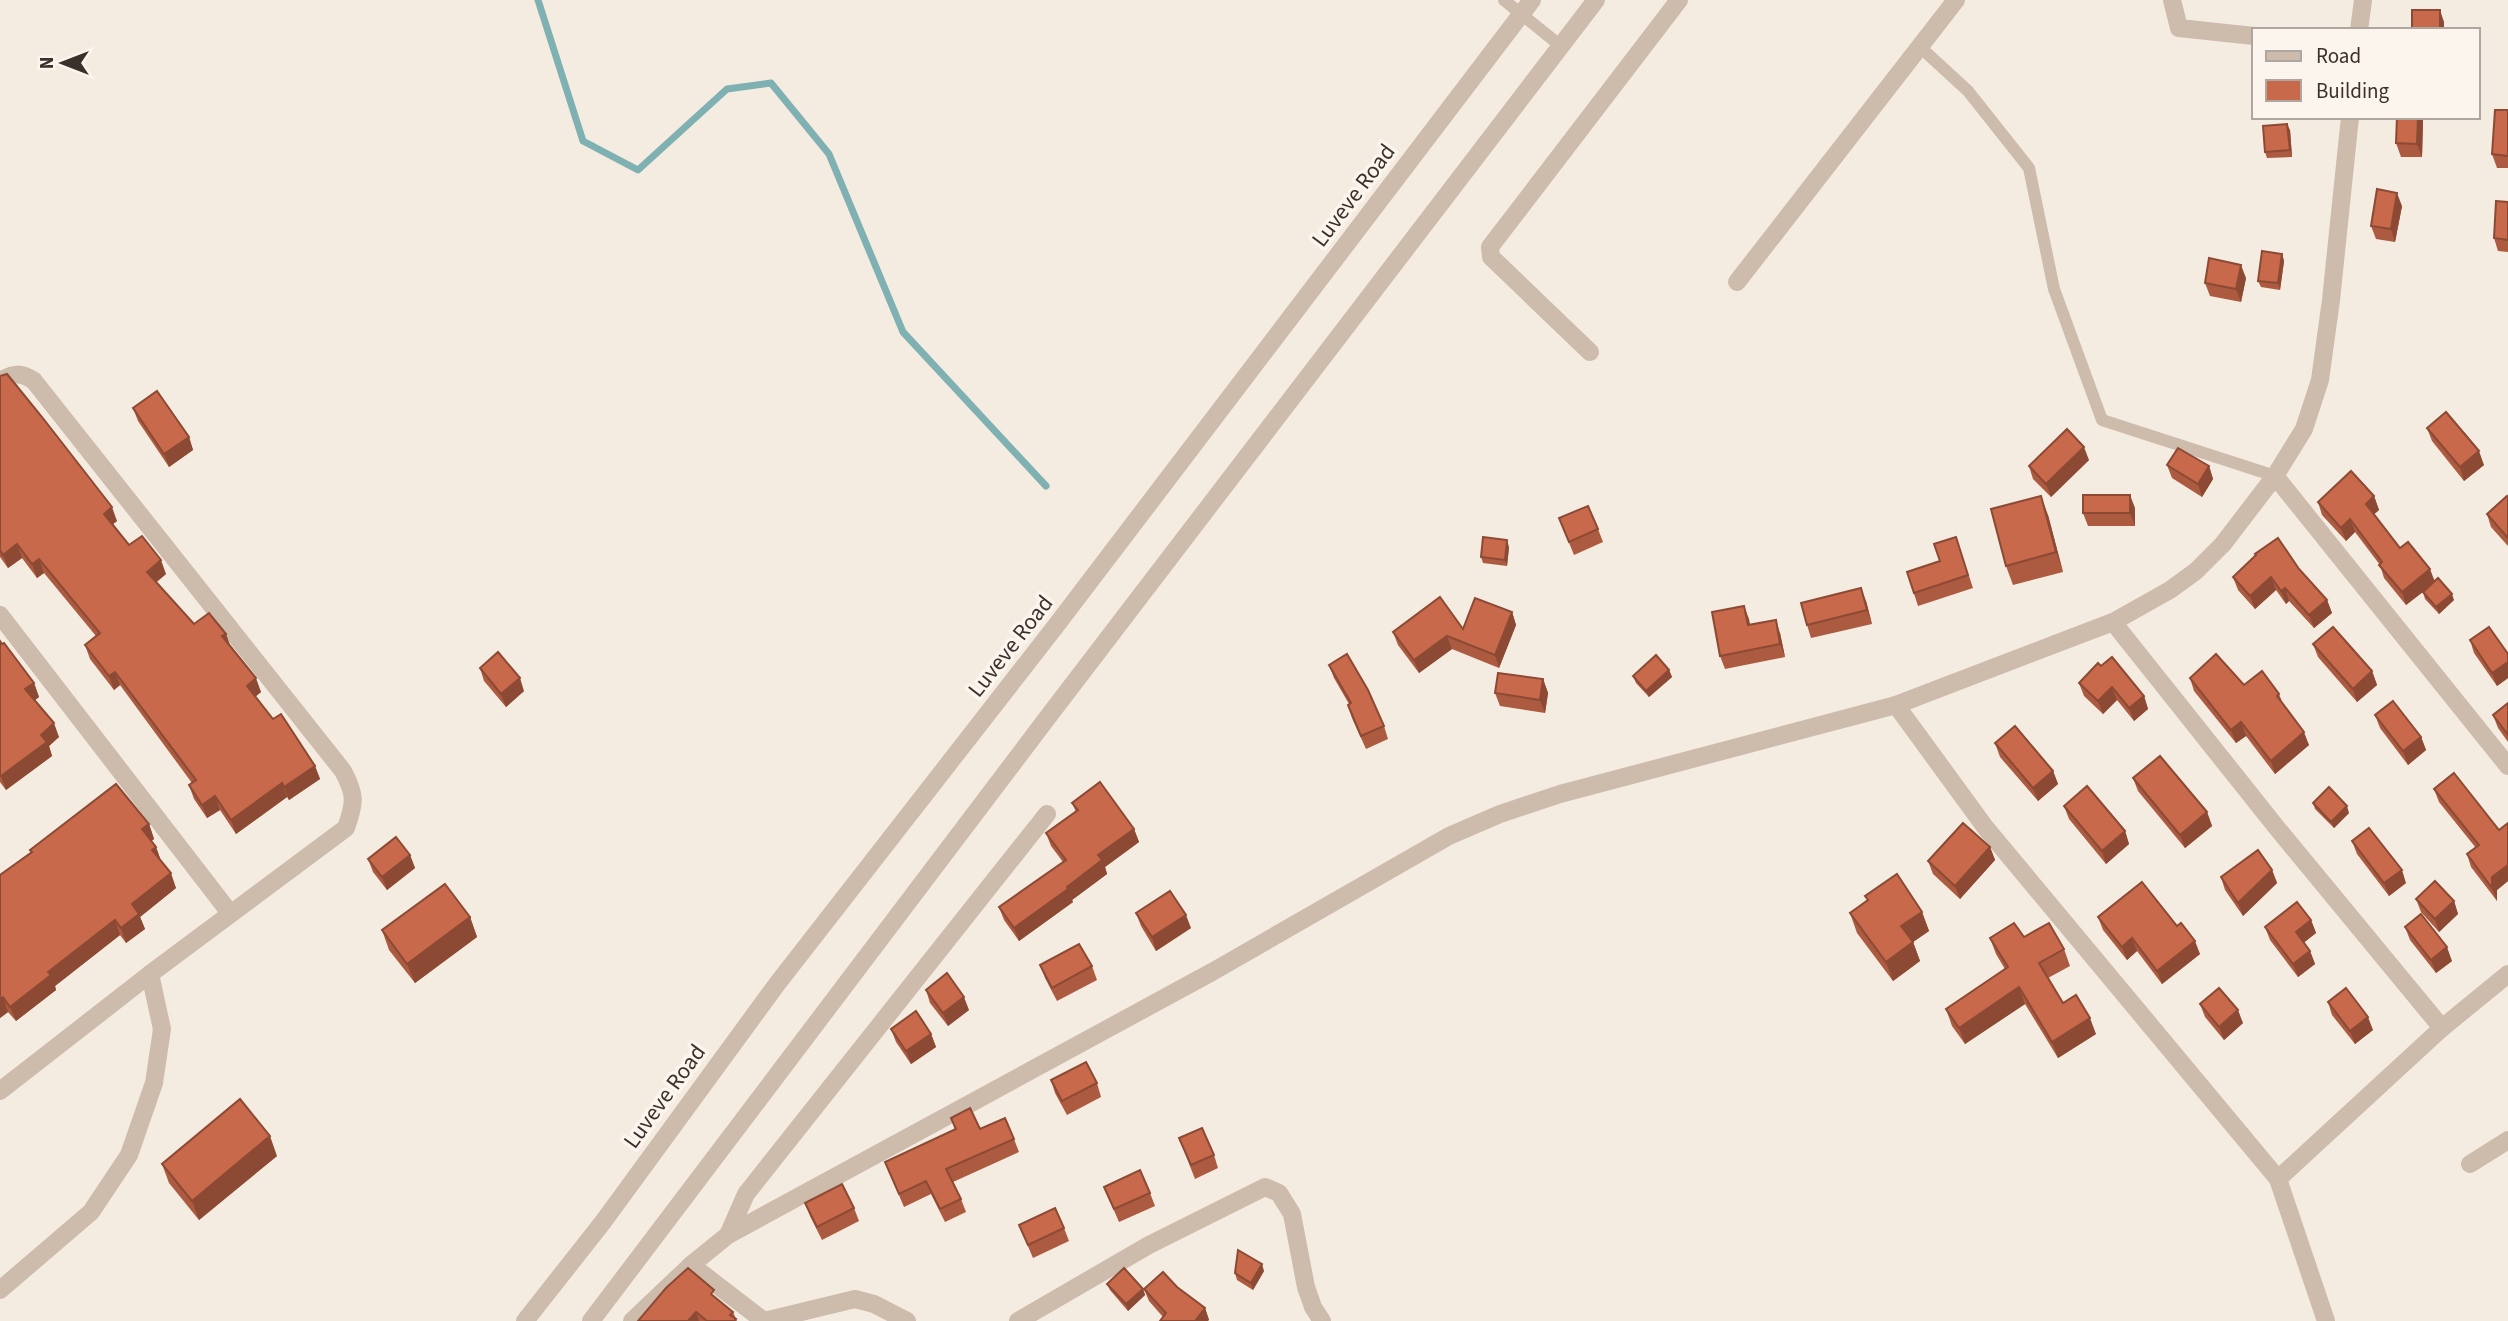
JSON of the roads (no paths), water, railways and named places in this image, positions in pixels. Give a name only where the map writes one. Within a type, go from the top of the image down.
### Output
[{"type":"street","points":[[591,1321],[1456,181],[1597,0]]},
{"type":"street","points":[[1590,352],[1491,257],[1490,247],[1679,0]]},
{"type":"street","points":[[1737,282],[1956,0]]},
{"type":"street","points":[[2172,0],[2179,28],[2252,36]]},
{"type":"street","points":[[2359,28],[2363,0]]},
{"type":"street","name":"Luveve Road","points":[[525,1321],[603,1222],[776,984],[1055,627],[1527,7]]},
{"type":"street","points":[[632,1321],[691,1265],[728,1235],[1212,972],[1449,836],[1560,793],[1896,705],[2113,622],[2170,590],[2196,571],[2223,544],[2275,476],[2304,429],[2320,380],[2350,119]]},
{"type":"street","points":[[0,382],[11,375],[24,373],[34,381],[343,771],[353,790],[353,808],[346,828],[230,913],[0,1091]]},
{"type":"street","points":[[2275,476],[2508,766]]},
{"type":"street","points":[[0,615],[121,784],[230,913]]},
{"type":"street","points":[[2113,622],[2277,828],[2442,1028]]},
{"type":"street","points":[[1896,705],[1985,827],[2278,1179],[2326,1321]]},
{"type":"street","points":[[728,1235],[746,1194],[1047,814]]},
{"type":"street","points":[[0,1290],[91,1212],[129,1154],[154,1083],[162,1029],[150,974]]},
{"type":"street","points":[[2278,1179],[2442,1028],[2508,974]]},
{"type":"street","points":[[2470,1164],[2508,1140]]},
{"type":"street","points":[[1022,1320],[1149,1245],[1265,1186],[1279,1193],[1292,1214],[1306,1287],[1313,1307],[1322,1321]]},
{"type":"street","points":[[691,1265],[764,1321],[855,1299],[874,1304],[907,1321]]},
{"type":"lane","points":[[1504,0],[1527,7],[1562,47]]},
{"type":"lane","points":[[1919,46],[1968,91],[2029,168],[2054,289],[2102,420],[2275,476]]},
{"type":"waterway","points":[[538,0],[583,141],[638,170],[727,89],[771,83],[829,154],[903,332],[1046,486]]}]
